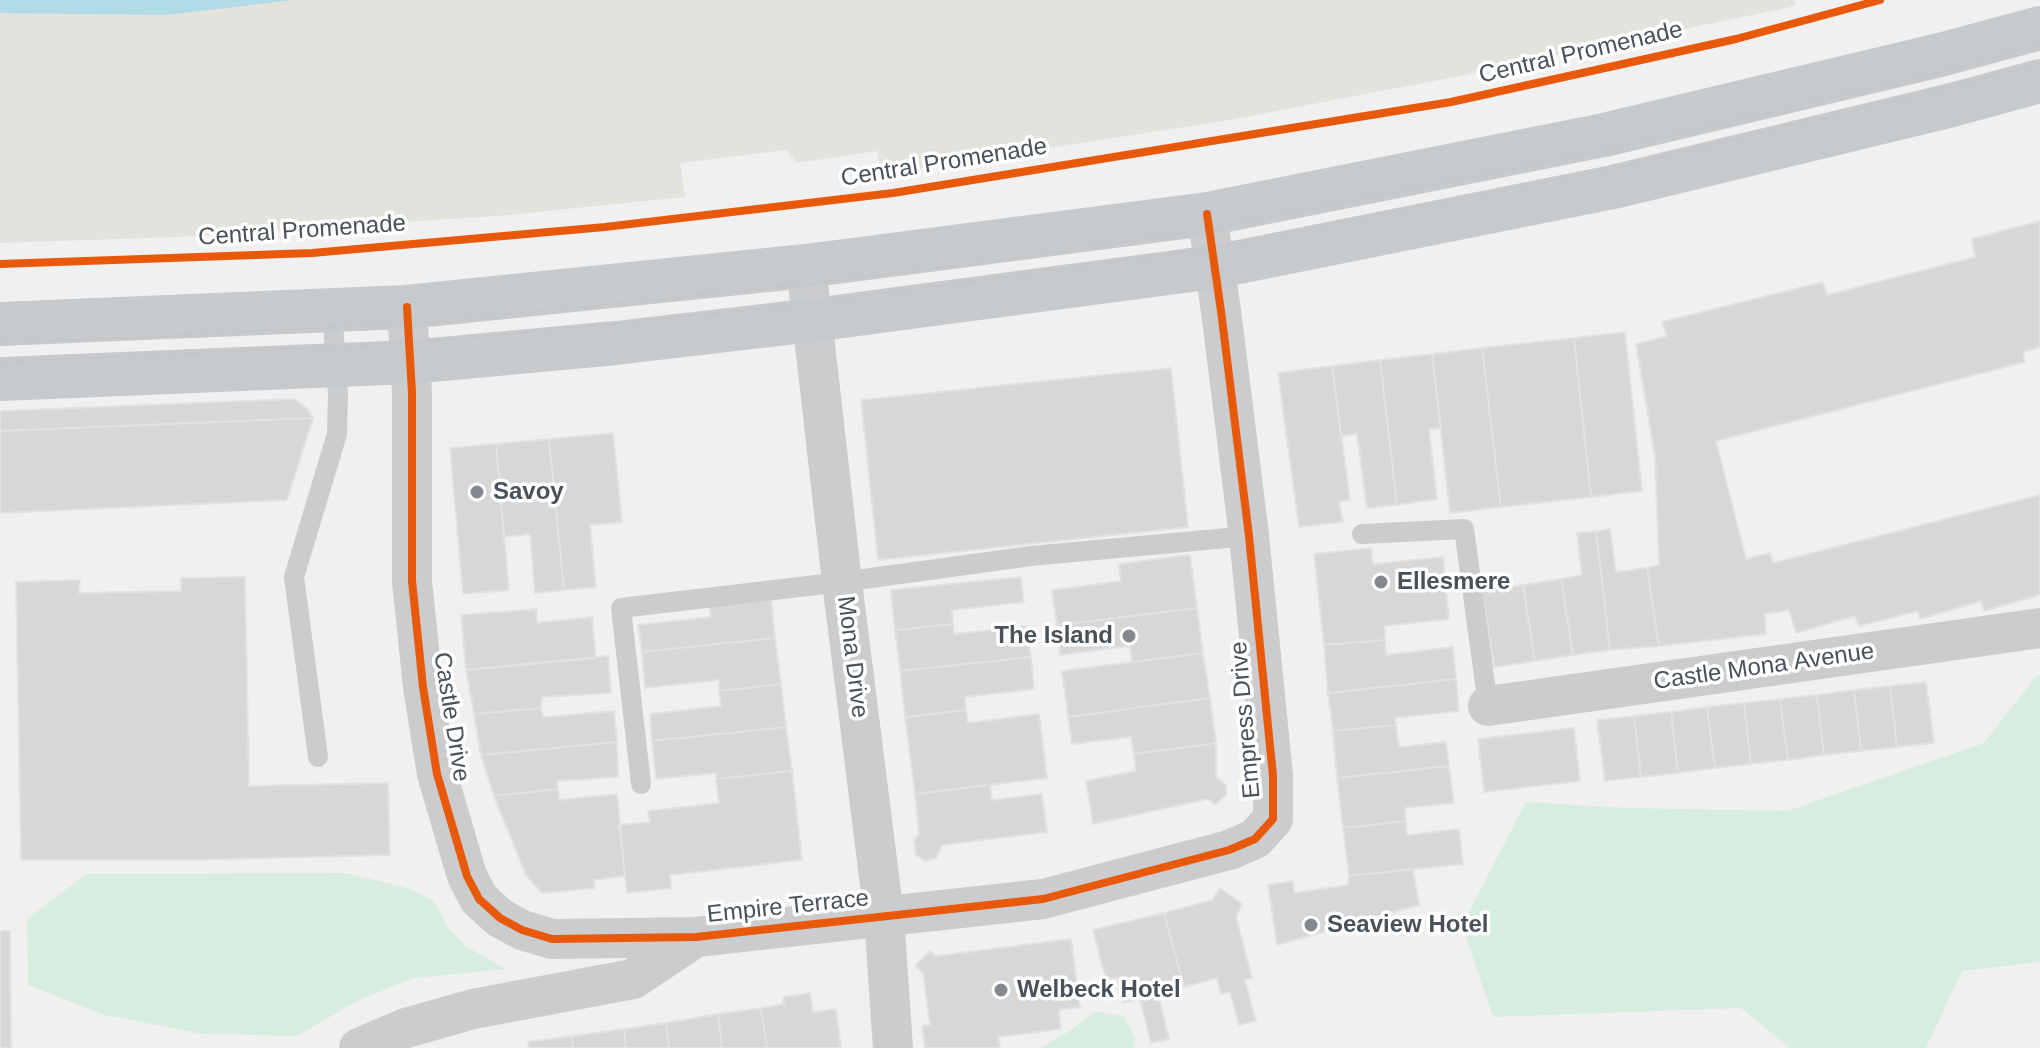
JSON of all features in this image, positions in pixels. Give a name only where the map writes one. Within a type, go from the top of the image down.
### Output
[{"type":"main road","points":[[0,324],[407,307],[806,266],[1207,214],[1604,135],[2040,28]]},
{"type":"main road","points":[[0,379],[410,362],[616,343],[1214,267],[1613,187],[2040,81]]},
{"type":"street","name":"Empress Drive","points":[[884,916],[1043,899],[1229,850],[1255,839],[1273,819],[1273,776],[1249,536],[1207,214]]},
{"type":"street","name":"Mona Drive","points":[[806,266],[884,916],[893,1048]]},
{"type":"street","name":"Castle Drive","points":[[407,307],[413,481],[412,581],[423,687],[437,774],[467,876],[479,899],[500,918],[522,930],[552,939],[696,937]]},
{"type":"street","name":"Castle Mona Avenue","points":[[1488,706],[2040,628]]},
{"type":"street","name":"Empire Terrace","points":[[359,1048],[406,1028],[473,1009],[633,979],[696,937],[884,916]]},
{"type":"lane","points":[[318,757],[294,577],[337,434],[338,395],[332,309]]},
{"type":"lane","points":[[1362,534],[1464,529],[1488,706]]},
{"type":"lane","points":[[641,784],[621,608],[1031,556],[1249,536]]},
{"type":"green space","points":[[2040,675],[2040,962],[1962,971],[1926,1048],[1790,1048],[1741,1008],[1493,1017],[1462,925],[1526,802],[1628,808],[1787,811],[1984,743],[2036,676]]},
{"type":"green space","points":[[346,873],[407,888],[434,901],[448,928],[467,947],[506,969],[414,978],[357,1001],[297,1036],[203,1034],[105,1015],[28,985],[27,919],[86,874]]},
{"type":"green space","points":[[1095,1011],[1124,1017],[1135,1038],[1133,1048],[1041,1048],[1071,1030]]},
{"type":"sand","points":[[0,0],[1794,0],[1795,6],[1460,76],[1224,121],[881,174],[877,151],[797,163],[786,150],[680,163],[685,197],[497,216],[178,237],[0,243]]},
{"type":"water","points":[[0,0],[294,0],[166,15],[0,13]]},
{"type":"building","points":[[2040,221],[2040,347],[2023,352],[2025,362],[1716,441],[1746,559],[1770,553],[1773,563],[2040,495],[2040,595],[1984,611],[1981,601],[1920,619],[1918,611],[1859,626],[1855,616],[1796,633],[1789,610],[1765,614],[1766,634],[1659,646],[1647,568],[1659,565],[1655,456],[1636,344],[1667,336],[1662,322],[1823,282],[1827,295],[1975,257],[1972,239]]},
{"type":"building","points":[[1625,332],[1642,491],[1591,497],[1574,338]]},
{"type":"building","points":[[1574,338],[1591,497],[1501,507],[1482,348]]},
{"type":"building","points":[[1482,348],[1501,507],[1450,513],[1432,354]]},
{"type":"building","points":[[1432,354],[1441,428],[1429,429],[1437,499],[1397,505],[1380,360]]},
{"type":"building","points":[[1380,360],[1397,505],[1367,508],[1357,434],[1341,436],[1332,366]]},
{"type":"building","points":[[1332,366],[1350,500],[1339,502],[1343,522],[1299,527],[1278,373]]},
{"type":"building","points":[[1171,368],[1188,527],[878,560],[861,400]]},
{"type":"building","points":[[294,399],[307,408],[313,418],[0,431],[0,411]]},
{"type":"building","points":[[313,418],[287,500],[0,513],[0,431]]},
{"type":"building","points":[[613,433],[622,522],[590,525],[596,587],[564,590],[549,439]]},
{"type":"building","points":[[549,439],[564,590],[535,593],[530,534],[504,537],[496,444]]},
{"type":"building","name":"Savoy","points":[[496,444],[509,590],[463,594],[450,448]]},
{"type":"building","points":[[1610,529],[1616,572],[1647,568],[1659,646],[1610,650],[1596,531]]},
{"type":"building","points":[[1596,531],[1610,650],[1573,655],[1561,579],[1582,575],[1577,533]]},
{"type":"building","name":"Ellesmere","points":[[1371,548],[1373,564],[1443,557],[1449,619],[1385,626],[1385,640],[1324,645],[1314,554]]},
{"type":"building","points":[[1190,555],[1197,608],[1057,625],[1052,590],[1121,581],[1119,564]]},
{"type":"building","points":[[245,577],[249,786],[388,783],[390,855],[21,860],[16,582],[80,580],[79,593],[181,591],[181,578]]},
{"type":"building","points":[[1021,577],[1024,602],[952,610],[953,624],[895,630],[891,590]]},
{"type":"building","points":[[1561,579],[1573,655],[1535,661],[1523,585]]},
{"type":"building","points":[[1523,585],[1535,661],[1494,667],[1482,591]]},
{"type":"building","points":[[771,598],[775,638],[642,652],[638,625],[711,617],[709,604]]},
{"type":"building","name":"The Island","points":[[1197,608],[1203,653],[1132,662],[1130,646],[1060,655],[1057,625]]},
{"type":"building","points":[[536,609],[537,623],[592,617],[596,658],[466,670],[461,615]]},
{"type":"building","points":[[953,624],[954,634],[1027,626],[1031,657],[900,671],[895,630]]},
{"type":"building","points":[[775,638],[781,684],[719,691],[719,680],[645,688],[642,652]]},
{"type":"building","points":[[1385,640],[1386,655],[1453,647],[1456,679],[1328,693],[1324,645]]},
{"type":"building","points":[[1203,653],[1210,698],[1068,717],[1062,671]]},
{"type":"building","points":[[608,656],[611,693],[542,697],[541,708],[474,714],[466,670]]},
{"type":"building","points":[[1031,657],[1034,689],[965,697],[966,710],[905,717],[900,671]]},
{"type":"building","points":[[1456,679],[1459,711],[1395,718],[1396,725],[1333,731],[1328,693]]},
{"type":"building","points":[[1926,682],[1934,743],[1897,747],[1890,686]]},
{"type":"building","points":[[781,684],[786,727],[652,741],[650,714],[721,706],[719,691]]},
{"type":"building","points":[[1890,686],[1897,747],[1861,751],[1854,690]]},
{"type":"building","points":[[1854,690],[1861,751],[1824,755],[1817,695]]},
{"type":"building","points":[[1817,695],[1824,755],[1788,760],[1780,699]]},
{"type":"building","points":[[1210,698],[1216,743],[1134,754],[1131,737],[1072,744],[1068,717]]},
{"type":"building","points":[[1780,699],[1788,760],[1751,764],[1744,703]]},
{"type":"building","points":[[1744,703],[1751,764],[1715,768],[1707,707]]},
{"type":"building","points":[[1707,707],[1715,768],[1678,773],[1671,712]]},
{"type":"building","points":[[541,708],[543,717],[614,711],[617,742],[481,755],[474,714]]},
{"type":"building","points":[[966,710],[968,723],[1039,714],[1047,778],[915,794],[905,717]]},
{"type":"building","points":[[1671,712],[1678,773],[1641,777],[1634,716]]},
{"type":"building","points":[[1634,716],[1641,777],[1605,781],[1597,720]]},
{"type":"building","points":[[1396,725],[1399,747],[1446,742],[1449,766],[1337,778],[1333,731]]},
{"type":"building","points":[[786,727],[792,771],[716,779],[716,773],[656,779],[652,741]]},
{"type":"building","points":[[1574,728],[1580,781],[1484,792],[1478,739]]},
{"type":"building","points":[[617,742],[618,777],[557,781],[558,789],[494,796],[481,755]]},
{"type":"building","points":[[1216,743],[1216,777],[1226,785],[1226,795],[1215,805],[1208,799],[1093,824],[1086,781],[1136,771],[1134,754]]},
{"type":"building","points":[[1449,766],[1454,803],[1405,808],[1406,821],[1343,828],[1337,778]]},
{"type":"building","points":[[792,771],[802,860],[670,875],[671,888],[627,893],[619,825],[650,822],[648,811],[719,803],[716,779]]},
{"type":"building","points":[[990,785],[992,800],[1042,794],[1047,832],[942,845],[936,858],[926,861],[916,855],[914,840],[919,834],[915,794]]},
{"type":"building","points":[[558,789],[559,800],[617,794],[625,876],[594,880],[595,888],[542,893],[526,875],[494,796]]},
{"type":"building","points":[[1406,821],[1407,835],[1459,829],[1463,864],[1349,876],[1343,828]]},
{"type":"building","name":"Seaview Hotel","points":[[1413,869],[1419,905],[1277,945],[1268,885],[1293,881],[1294,893],[1348,885],[1349,876]]},
{"type":"building","points":[[1220,888],[1242,904],[1236,917],[1252,978],[1245,980],[1256,1021],[1239,1025],[1230,992],[1221,994],[1217,978],[1184,987],[1164,913],[1212,900]]},
{"type":"building","points":[[1164,913],[1184,987],[1158,994],[1169,1039],[1151,1043],[1140,999],[1123,1003],[1117,977],[1106,980],[1093,930]]},
{"type":"building","points":[[0,931],[10,931],[11,1048],[0,1048]]},
{"type":"building","name":"Welbeck Hotel","points":[[1071,939],[1080,1007],[1059,1010],[1061,1029],[998,1037],[1000,1048],[925,1048],[922,1026],[930,1025],[923,973],[915,966],[930,951],[936,956]]},
{"type":"building","points":[[810,993],[813,1012],[836,1009],[841,1048],[767,1048],[761,1008],[784,1004],[783,997]]},
{"type":"building","points":[[761,1008],[767,1048],[722,1048],[718,1014]]},
{"type":"building","points":[[718,1014],[722,1048],[669,1048],[666,1023]]},
{"type":"building","points":[[666,1023],[669,1048],[626,1048],[624,1029]]},
{"type":"building","points":[[624,1029],[626,1048],[573,1048],[572,1036]]},
{"type":"building","points":[[572,1036],[573,1048],[529,1048],[528,1042]]},
{"type":"tram line","points":[[0,342],[442,321],[808,284],[1014,258],[1209,229],[1606,150],[1944,71],[2040,44]]},
{"type":"tram line","points":[[0,362],[409,343],[614,324],[811,303],[1212,249],[1610,169],[2040,63]]},
{"type":"cycle path","name":"Central Promenade","points":[[0,264],[312,253],[605,227],[893,193],[1451,102],[1736,39],[1880,0]]},
{"type":"cycle path","points":[[407,307],[412,393],[412,581],[423,687],[437,774],[467,876],[479,899],[500,918],[522,930],[552,939],[696,937],[1043,899],[1229,850],[1255,839],[1273,819],[1273,776],[1249,536],[1207,214]]},
{"type":"place","name":"Savoy","points":[[477,492]]},
{"type":"place","name":"Ellesmere","points":[[1381,582]]},
{"type":"place","name":"The Island","points":[[1129,636]]},
{"type":"place","name":"Seaview Hotel","points":[[1311,925]]},
{"type":"place","name":"Welbeck Hotel","points":[[1001,990]]}]
